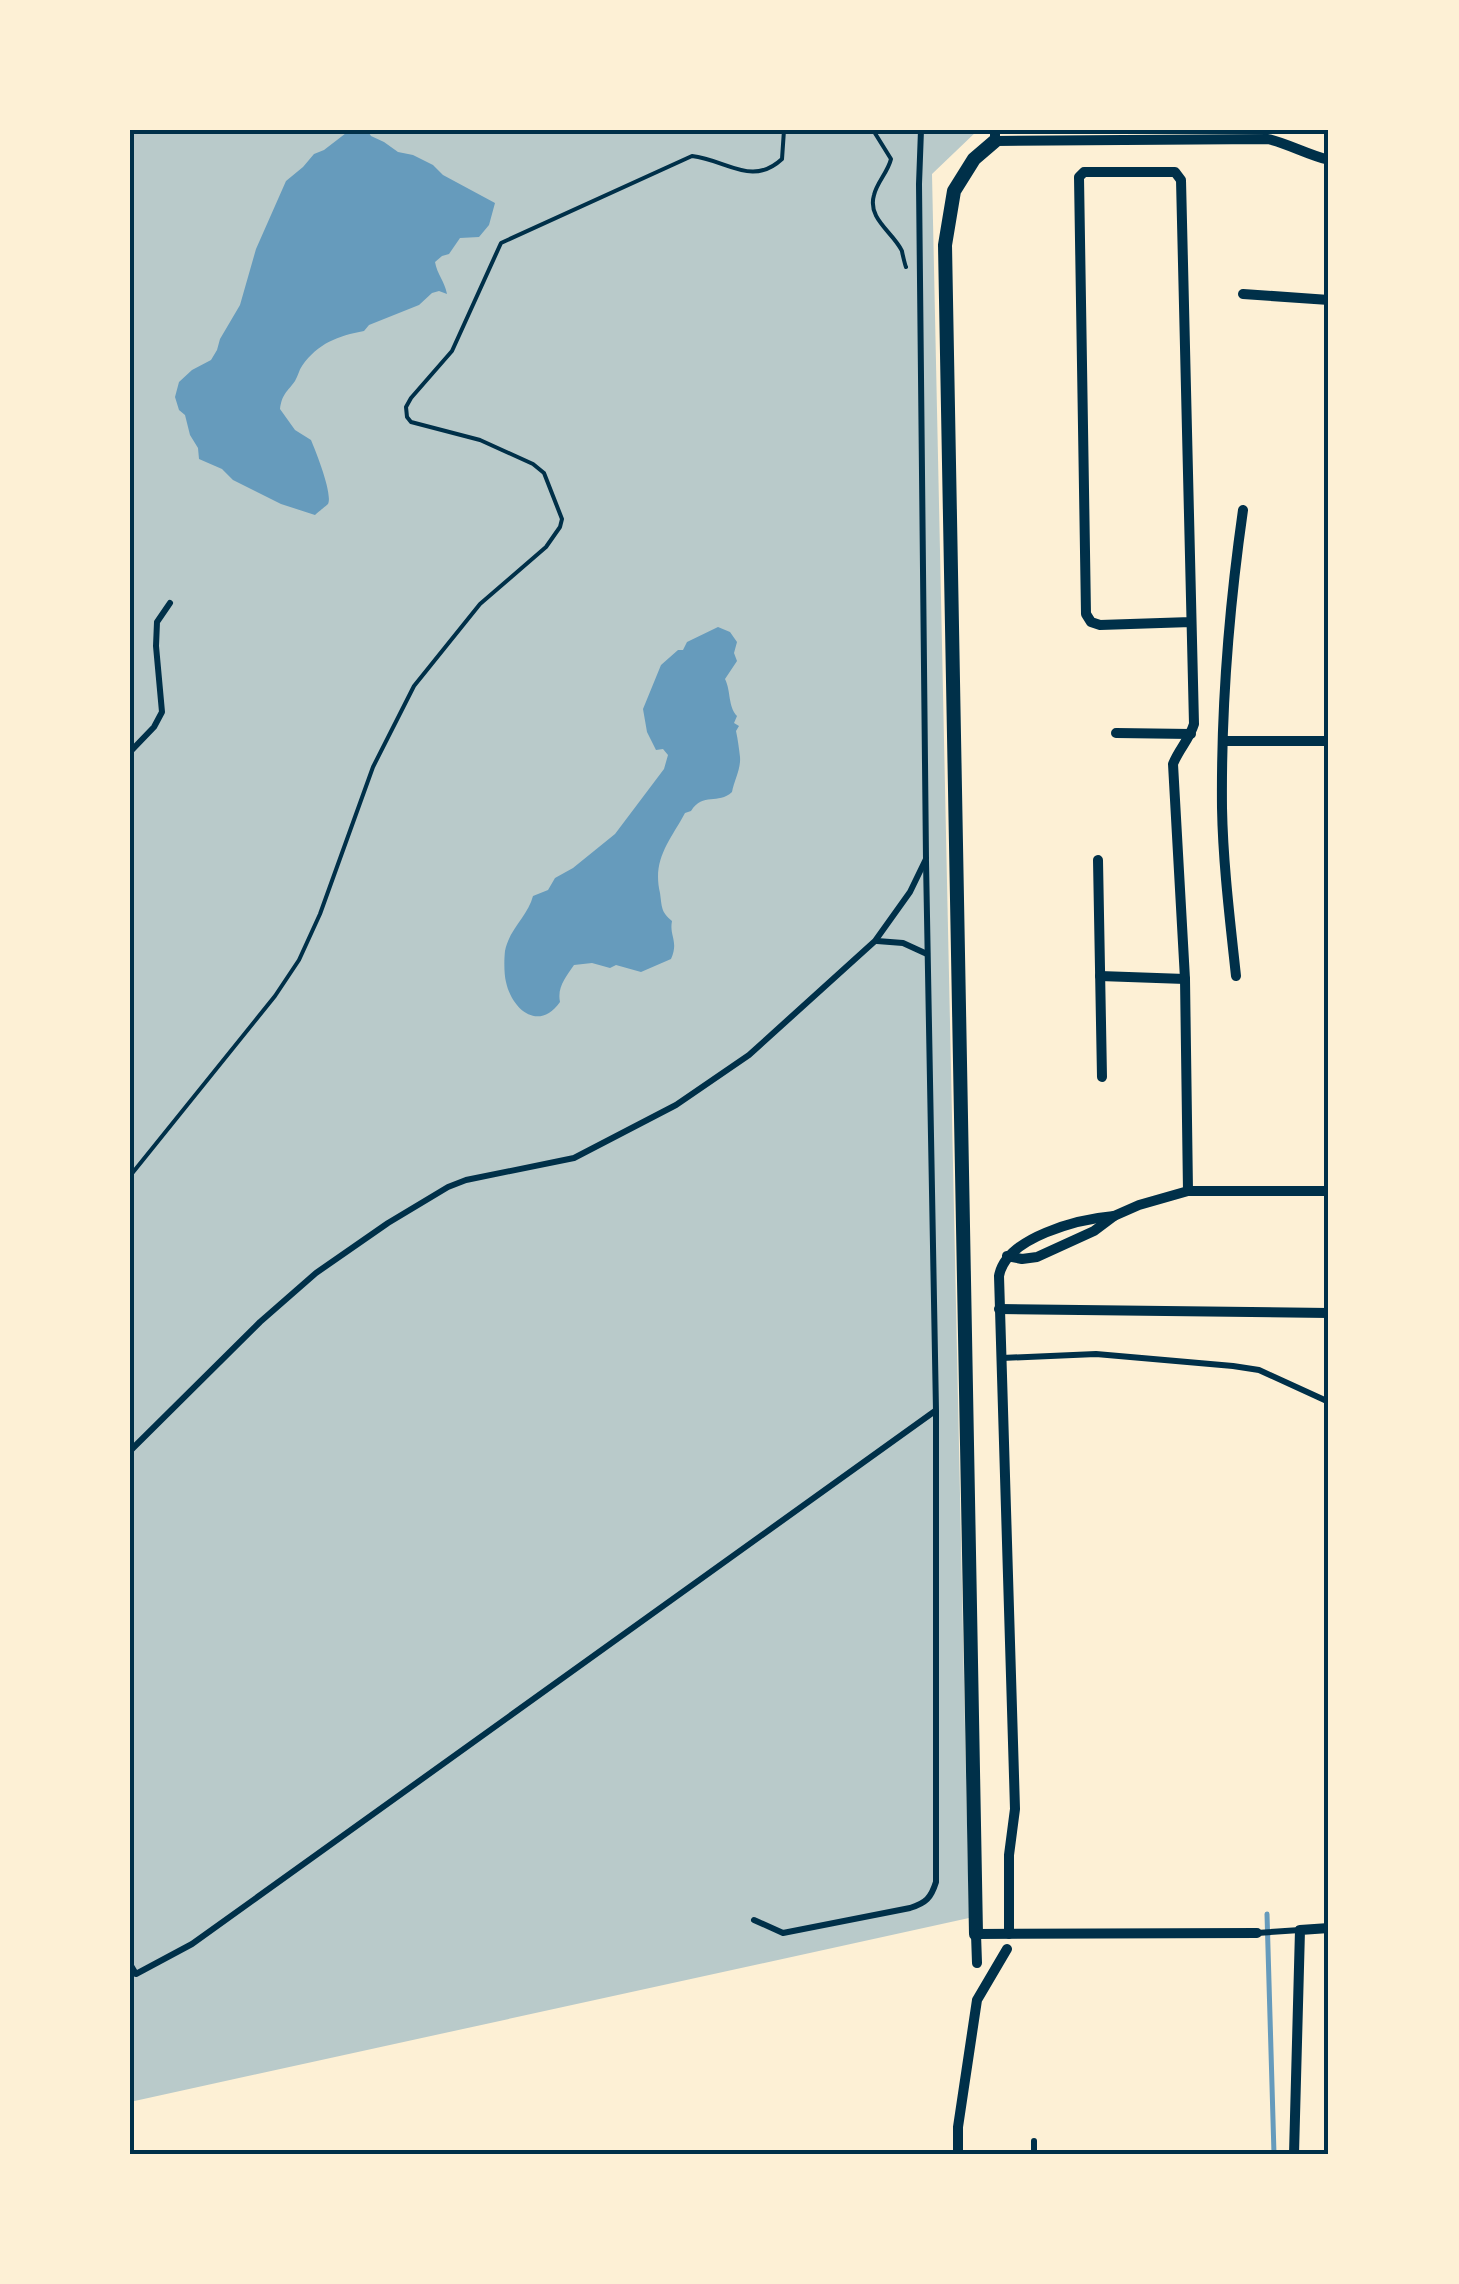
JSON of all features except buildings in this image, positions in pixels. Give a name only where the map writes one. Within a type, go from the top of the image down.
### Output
[{"type":"street","points":[[1286,130],[1286,143]]},
{"type":"street","points":[[977,1963],[945,245],[954,191],[995,135],[1268,139],[1329,160]]},
{"type":"street","points":[[1188,1192],[1185,978],[1174,764],[1190,740],[1194,724],[1180,180],[1175,172],[1084,172],[1079,177],[1079,244],[1086,614],[1092,622],[1100,624],[1191,622]]},
{"type":"street","points":[[1244,294],[1329,300]]},
{"type":"street","points":[[1236,976],[1222,810],[1223,740],[1232,588],[1243,510]]},
{"type":"street","points":[[1116,734],[1191,734]]},
{"type":"street","points":[[1223,740],[1329,741]]},
{"type":"street","points":[[1098,860],[1102,1077]]},
{"type":"street","points":[[1100,976],[1185,978]]},
{"type":"street","points":[[1007,1256],[1037,1257],[1094,1231],[1114,1216],[1188,1192],[1329,1191]]},
{"type":"street","points":[[1009,1934],[1015,1809],[998,1303],[1001,1266],[1007,1256],[1032,1238],[1088,1218],[1114,1216]]},
{"type":"street","points":[[998,1303],[1329,1313]]},
{"type":"street","points":[[1294,2154],[1300,1930],[1329,1928]]},
{"type":"street","points":[[976,1934],[1257,1934]]},
{"type":"street","points":[[958,2154],[958,2126],[977,2000],[1007,1949]]},
{"type":"lane","points":[[754,1920],[783,1932],[910,1908],[931,1897],[936,1882],[936,1410],[926,860],[921,130]]},
{"type":"lane","points":[[130,752],[154,727],[162,712],[157,622],[170,603]]},
{"type":"lane","points":[[130,1451],[260,1322],[316,1273],[360,1243],[448,1187],[496,1172],[574,1158],[676,1105],[749,1055],[876,941],[910,892],[926,860]]},
{"type":"lane","points":[[876,941],[902,943],[928,954]]},
{"type":"lane","points":[[1002,1358],[1096,1354],[1233,1366],[1270,1374],[1329,1402]]},
{"type":"lane","points":[[130,1964],[133,1978],[192,1944],[936,1410]]},
{"type":"lane","points":[[1257,1934],[1300,1930]]},
{"type":"lane","points":[[1034,2141],[1034,2154]]},
{"type":"path","points":[[130,1176],[275,996],[299,960],[320,914],[373,767],[414,686],[480,604],[546,547],[560,527],[562,519],[544,473],[533,464],[480,440],[412,422],[407,416],[411,398],[452,351],[501,243],[692,156],[759,173],[782,159],[784,130]]},
{"type":"path","points":[[872,130],[892,159],[874,192],[873,205],[877,219],[902,251],[906,266]]},
{"type":"shaded area","points":[[130,130],[978,130],[932,174],[969,1918],[130,2102]]},
{"type":"water","points":[[350,130],[367,130],[398,152],[433,165],[443,175],[495,203],[489,225],[479,237],[460,238],[449,254],[435,262],[447,294],[432,293],[419,305],[322,346],[308,358],[284,396],[280,409],[295,430],[311,440],[326,483],[328,504],[315,515],[281,504],[199,459],[198,448],[175,397],[179,382],[211,360],[217,350],[240,305],[256,249],[286,181],[314,154]]},
{"type":"water","points":[[718,627],[730,632],[737,642],[737,661],[725,679],[737,716],[734,723],[739,726],[739,766],[732,792],[700,802],[685,813],[660,860],[662,906],[672,921],[671,959],[641,972],[616,965],[574,965],[561,987],[560,1002],[552,1011],[544,1015],[527,1014],[514,1001],[506,982],[505,951],[510,936],[533,896],[548,890],[555,878],[615,834],[664,769],[668,755],[663,749],[656,750],[647,732],[643,709],[661,665],[683,650],[687,642]]},
{"type":"waterway","points":[[1267,1914],[1274,2154]]}]
